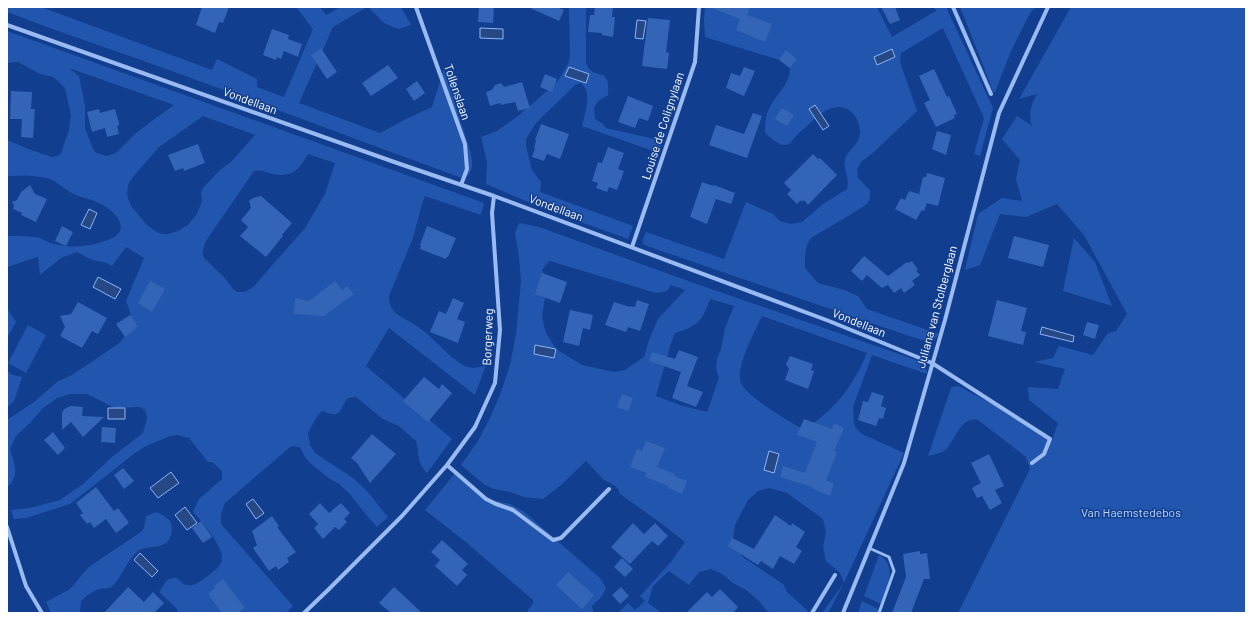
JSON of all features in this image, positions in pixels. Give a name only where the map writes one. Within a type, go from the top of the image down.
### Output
[{"type":"street","name":"Tollenslaan","points":[[416,7],[465,144],[467,170],[461,185]]},
{"type":"street","name":"Louise de Colignylaan","points":[[632,248],[695,62],[699,7]]},
{"type":"street","points":[[953,7],[991,94]]},
{"type":"street","name":"Juliana van Stolberglaan","points":[[843,613],[904,463],[945,320],[999,113],[1048,7]]},
{"type":"street","name":"Vondellaan","points":[[7,25],[494,196],[829,321],[932,364],[1050,439],[1044,454],[1032,463]]},
{"type":"street","name":"Borgerweg","points":[[304,613],[402,516],[447,466],[475,427],[495,384],[500,330],[492,213],[494,196]]},
{"type":"street","points":[[447,466],[486,499],[513,510],[552,540],[561,538],[609,489]]},
{"type":"street","points":[[7,527],[26,586],[42,613]]},
{"type":"street","points":[[812,613],[835,575]]},
{"type":"lane","points":[[869,548],[889,557],[894,571],[879,613]]},
{"type":"green space","points":[[7,7],[41,7],[212,70],[217,59],[257,79],[257,87],[284,97],[313,29],[296,7],[320,7],[326,15],[341,7],[367,7],[333,27],[299,103],[380,133],[432,107],[444,69],[471,154],[472,164],[470,173],[465,178],[459,177],[181,74],[7,12]]},
{"type":"green space","points":[[368,7],[401,7],[411,25],[398,29],[384,23]]},
{"type":"green space","points":[[569,7],[586,7],[586,63],[589,69],[593,72],[601,74],[607,79],[608,95],[598,101],[594,108],[595,119],[602,123],[606,128],[663,141],[659,153],[582,126],[587,103],[587,92],[581,83],[575,85],[536,123],[526,139],[526,146],[532,170],[541,182],[540,192],[633,226],[628,239],[547,210],[486,184],[487,162],[481,137],[497,131],[518,116],[558,81],[569,62]]},
{"type":"green space","points":[[705,7],[877,7],[892,37],[936,11],[934,7],[946,7],[993,108],[980,156],[974,154],[984,118],[943,28],[901,53],[900,62],[917,111],[874,152],[861,162],[857,170],[858,178],[870,190],[870,198],[867,204],[811,238],[807,245],[805,256],[805,268],[818,283],[844,290],[858,296],[867,309],[939,334],[934,340],[926,341],[909,336],[643,244],[643,239],[646,232],[724,259],[746,202],[773,214],[780,221],[791,224],[802,222],[823,204],[847,189],[848,181],[845,159],[858,141],[860,133],[859,124],[855,116],[849,110],[842,107],[829,109],[817,117],[789,144],[783,145],[775,141],[765,133],[767,114],[769,108],[787,81],[790,68],[783,61],[705,37]]},
{"type":"green space","points":[[960,7],[1035,7],[1029,15],[1011,51],[995,92],[993,92]]},
{"type":"green space","name":"Van Haemstedebos","points":[[1071,7],[1246,7],[1246,613],[958,613],[1030,469],[1026,457],[978,420],[966,422],[944,451],[928,456],[951,388],[956,386],[960,387],[994,405],[1052,440],[1058,423],[1029,400],[1028,387],[1058,389],[1065,369],[1034,362],[1053,358],[1059,346],[1093,355],[1108,333],[1116,331],[1127,314],[1084,235],[1057,204],[1026,217],[1000,214],[980,265],[965,270],[978,214],[1002,198],[1022,201],[1016,179],[1020,160],[1002,139],[1017,116],[1032,126],[1030,117],[1031,109],[1037,94],[1019,99]]},
{"type":"green space","points":[[7,31],[484,203],[481,215],[425,196],[413,238],[389,296],[391,306],[396,313],[417,326],[458,362],[470,368],[486,365],[475,395],[389,328],[366,366],[452,439],[427,473],[421,465],[416,441],[399,426],[383,419],[356,397],[348,398],[337,414],[323,411],[320,413],[308,433],[310,445],[315,453],[353,478],[366,490],[388,517],[377,527],[349,493],[310,463],[299,447],[292,446],[289,448],[225,503],[221,514],[221,524],[293,606],[286,613],[179,613],[176,608],[159,592],[167,580],[176,577],[180,582],[185,584],[196,584],[216,570],[222,561],[219,547],[206,527],[193,512],[199,499],[222,479],[222,471],[212,462],[208,462],[189,438],[177,435],[170,436],[146,446],[70,504],[26,518],[14,519],[11,510],[30,508],[60,500],[83,484],[112,457],[143,433],[147,418],[145,410],[140,407],[115,408],[87,394],[70,394],[57,398],[42,409],[16,436],[10,449],[15,466],[15,475],[11,484],[7,487],[7,420],[34,402],[57,382],[70,376],[118,344],[123,339],[131,319],[126,301],[144,258],[126,247],[112,266],[107,263],[92,260],[77,252],[61,258],[40,275],[38,257],[7,267],[7,236],[37,237],[59,245],[82,246],[97,244],[108,240],[120,232],[121,227],[115,215],[103,205],[74,194],[52,180],[21,175],[7,176],[7,140],[52,157],[58,156],[61,153],[69,130],[71,115],[65,88],[53,77],[40,74],[18,62],[7,63]],"holes":[[[69,68],[174,105],[135,134],[116,153],[107,156],[96,153],[85,128],[85,106],[79,76]],[[203,116],[255,135],[231,162],[220,170],[203,188],[201,193],[202,201],[197,214],[188,225],[178,231],[168,234],[157,232],[147,225],[131,206],[127,192],[129,183],[133,177],[159,147]],[[308,154],[335,163],[325,194],[305,228],[254,286],[245,292],[237,292],[204,258],[203,252],[206,241],[254,171],[285,175],[295,171],[302,164]]]},
{"type":"green space","points":[[519,223],[539,227],[691,282],[919,361],[923,365],[927,374],[872,355],[853,407],[854,423],[856,428],[862,434],[904,453],[844,583],[840,573],[826,561],[823,547],[826,532],[823,519],[787,493],[769,488],[758,491],[748,500],[735,525],[733,538],[736,549],[744,558],[783,584],[787,592],[808,611],[806,613],[770,613],[746,590],[733,583],[722,574],[711,569],[699,572],[689,585],[669,571],[653,586],[648,603],[662,613],[618,613],[628,603],[635,610],[645,601],[640,596],[670,563],[685,542],[620,494],[614,485],[604,480],[586,461],[561,485],[543,499],[524,497],[510,492],[494,489],[485,485],[461,465],[478,441],[490,418],[510,365],[516,334],[521,281],[515,233]],"holes":[[[550,261],[656,293],[667,291],[671,285],[685,290],[658,319],[644,357],[625,370],[614,372],[582,365],[556,349],[546,333],[542,315],[545,298],[545,276],[542,270]],[[710,299],[734,306],[725,328],[721,349],[717,359],[716,368],[719,378],[707,412],[680,405],[656,396],[675,333],[683,331],[694,325],[705,312]],[[762,316],[867,353],[856,376],[843,395],[826,413],[807,428],[799,427],[767,407],[744,388],[741,383],[741,368],[751,340]]]},
{"type":"green space","points":[[1074,238],[1095,262],[1112,306],[1063,291]]},
{"type":"green space","points":[[7,308],[16,322],[7,338]]},
{"type":"green space","points":[[28,325],[46,335],[26,373],[8,363]]},
{"type":"green space","points":[[7,371],[13,375],[22,377],[14,401],[7,407]]},
{"type":"green space","points":[[455,473],[478,493],[492,500],[510,504],[523,511],[600,578],[606,588],[602,596],[592,606],[595,613],[526,613],[533,603],[533,600],[467,543],[425,510]]},
{"type":"green space","points":[[156,512],[166,517],[171,523],[172,532],[166,543],[159,546],[144,548],[137,552],[111,587],[96,590],[87,595],[81,601],[80,613],[51,613],[46,602],[70,589],[88,568],[141,532],[144,528],[146,516]]},
{"type":"green space","points":[[879,555],[885,560],[890,571],[888,584],[881,604],[864,596]]},
{"type":"green space","points":[[844,583],[828,613],[822,613]]},
{"type":"green space","points":[[862,601],[878,609],[877,613],[858,613]]},
{"type":"shaded area","points":[[637,20],[646,21],[643,39],[635,38]]},
{"type":"shaded area","points":[[480,28],[503,29],[503,39],[480,38]]},
{"type":"shaded area","points":[[892,49],[895,57],[877,65],[874,57]]},
{"type":"shaded area","points":[[569,67],[589,74],[586,83],[565,76]]},
{"type":"shaded area","points":[[815,105],[829,126],[823,130],[809,109]]},
{"type":"shaded area","points":[[89,209],[97,213],[90,229],[81,225]]},
{"type":"shaded area","points":[[98,277],[121,289],[115,299],[93,287]]},
{"type":"shaded area","points":[[1042,327],[1074,336],[1073,342],[1040,334]]},
{"type":"shaded area","points":[[535,345],[556,349],[554,358],[534,354]]},
{"type":"shaded area","points":[[108,408],[125,408],[125,419],[108,419]]},
{"type":"shaded area","points":[[769,451],[779,454],[774,473],[764,470]]},
{"type":"shaded area","points":[[171,472],[179,483],[158,498],[150,488]]},
{"type":"shaded area","points":[[253,499],[264,513],[256,519],[246,504]]},
{"type":"shaded area","points":[[185,507],[197,523],[187,530],[175,515]]},
{"type":"shaded area","points":[[140,553],[158,571],[152,577],[134,560]]},
{"type":"building","points":[[202,7],[229,7],[223,23],[219,22],[215,33],[196,25]]},
{"type":"building","points":[[479,7],[494,7],[493,23],[478,22]]},
{"type":"building","points":[[528,7],[557,7],[564,10],[559,21]]},
{"type":"building","points":[[595,7],[613,7],[612,17],[615,17],[613,37],[602,35],[602,33],[588,32],[590,15],[594,15]]},
{"type":"building","points":[[712,7],[750,7],[747,15],[772,24],[765,42],[736,30],[740,19]]},
{"type":"building","points":[[881,7],[895,7],[900,20],[890,24]]},
{"type":"building","points":[[648,18],[670,20],[666,52],[669,53],[667,69],[642,66]]},
{"type":"building","points":[[272,29],[289,35],[288,39],[302,44],[298,57],[284,51],[281,59],[277,57],[276,60],[263,55]]},
{"type":"building","points":[[321,48],[337,72],[327,79],[311,55]]},
{"type":"building","points":[[786,50],[797,59],[790,68],[779,60]]},
{"type":"building","points":[[388,65],[398,78],[371,96],[362,83]]},
{"type":"building","points":[[744,67],[755,71],[744,96],[726,88],[731,73],[740,76]]},
{"type":"building","points":[[934,69],[957,114],[954,115],[955,118],[936,127],[924,103],[930,100],[919,76]]},
{"type":"building","points":[[545,74],[557,79],[552,92],[540,87]]},
{"type":"building","points":[[417,81],[425,93],[414,101],[406,89]]},
{"type":"building","points":[[522,82],[530,108],[518,111],[515,102],[501,105],[500,103],[490,106],[486,92],[492,90],[495,85],[501,83],[504,87]]},
{"type":"building","points":[[11,91],[32,92],[31,109],[35,109],[33,138],[21,137],[22,119],[10,119]]},
{"type":"building","points":[[628,96],[653,106],[648,121],[639,118],[635,128],[618,122]]},
{"type":"building","points":[[782,108],[794,115],[787,126],[775,119]]},
{"type":"building","points":[[99,109],[100,113],[115,109],[119,123],[117,126],[119,134],[107,137],[105,128],[92,132],[87,112]]},
{"type":"building","points":[[753,113],[762,116],[747,158],[709,145],[716,125],[744,134]]},
{"type":"building","points":[[541,124],[569,134],[560,159],[547,154],[544,161],[532,157],[535,148],[535,140]]},
{"type":"building","points":[[937,131],[951,135],[946,155],[932,149]]},
{"type":"building","points":[[198,144],[205,163],[184,171],[183,168],[175,171],[168,155]]},
{"type":"building","points":[[608,147],[624,153],[618,169],[624,171],[617,190],[609,187],[607,192],[596,188],[598,183],[592,181],[598,162],[602,163]]},
{"type":"building","points":[[813,154],[818,159],[820,158],[837,175],[808,205],[804,200],[802,202],[801,200],[797,204],[787,194],[791,190],[784,183]]},
{"type":"building","points":[[927,173],[945,178],[938,206],[927,203],[924,211],[922,210],[916,220],[895,209],[901,198],[905,200],[909,191],[919,194],[923,177],[926,177]]},
{"type":"building","points":[[702,182],[735,193],[731,204],[716,199],[707,224],[690,217]]},
{"type":"building","points":[[30,185],[35,194],[47,199],[36,222],[21,215],[22,213],[13,209],[14,206],[12,202],[17,200],[21,192]]},
{"type":"building","points":[[261,196],[292,223],[266,257],[240,236],[248,227],[241,220],[251,208],[249,201],[253,198]]},
{"type":"building","points":[[62,226],[73,232],[66,246],[55,241]]},
{"type":"building","points":[[427,226],[456,238],[446,259],[420,249]]},
{"type":"building","points":[[1014,236],[1049,245],[1043,267],[1008,258]]},
{"type":"building","points":[[864,256],[888,276],[907,262],[912,261],[918,270],[916,271],[920,275],[912,281],[915,285],[904,293],[901,288],[894,293],[888,285],[882,288],[867,275],[862,281],[851,271]]},
{"type":"building","points":[[542,273],[567,282],[560,303],[535,294]]},
{"type":"building","points":[[150,281],[165,289],[152,312],[138,303]]},
{"type":"building","points":[[335,281],[342,290],[347,286],[354,294],[324,316],[294,314],[295,298],[309,301]]},
{"type":"building","points":[[453,298],[464,303],[457,319],[465,322],[458,343],[430,332],[439,311],[446,314]]},
{"type":"building","points":[[637,300],[649,304],[640,331],[628,327],[626,332],[605,325],[614,302],[635,307]]},
{"type":"building","points":[[997,300],[1027,308],[1021,331],[1026,332],[1023,345],[988,336]]},
{"type":"building","points":[[78,302],[107,318],[98,334],[92,331],[82,348],[60,336],[65,327],[60,316],[71,314]]},
{"type":"building","points":[[570,310],[593,315],[590,330],[583,328],[579,346],[563,342]]},
{"type":"building","points":[[130,315],[138,326],[125,337],[116,324]]},
{"type":"building","points":[[1087,322],[1099,325],[1095,339],[1083,335]]},
{"type":"building","points":[[679,350],[698,357],[687,386],[703,392],[696,407],[672,398],[681,372],[649,361],[652,352],[675,359]]},
{"type":"building","points":[[790,356],[813,364],[811,370],[814,371],[808,389],[785,380],[789,369],[786,364]]},
{"type":"building","points":[[424,377],[439,389],[442,384],[452,393],[428,422],[403,401]]},
{"type":"building","points":[[872,392],[884,396],[881,406],[886,408],[883,419],[879,418],[876,426],[858,420],[863,401],[868,402]]},
{"type":"building","points":[[622,394],[633,398],[628,411],[617,407]]},
{"type":"building","points":[[71,406],[83,407],[82,416],[104,417],[83,437],[71,422],[62,430],[62,413],[64,409]]},
{"type":"building","points":[[804,419],[832,429],[834,423],[844,428],[834,451],[837,452],[826,480],[834,484],[830,496],[811,488],[812,487],[780,477],[783,466],[805,473],[817,442],[797,435]]},
{"type":"building","points":[[102,427],[116,428],[115,443],[101,442]]},
{"type":"building","points":[[53,432],[65,448],[58,455],[44,440]]},
{"type":"building","points":[[372,434],[396,454],[370,483],[357,463],[351,458]]},
{"type":"building","points":[[646,441],[665,448],[657,467],[675,474],[674,476],[687,481],[682,494],[668,488],[669,486],[645,477],[647,473],[630,467],[637,449],[642,451]]},
{"type":"building","points":[[989,454],[1004,486],[995,490],[1002,503],[990,510],[982,496],[977,498],[972,488],[981,483],[971,463]]},
{"type":"building","points":[[123,468],[134,481],[124,489],[114,475]]},
{"type":"building","points":[[96,487],[114,511],[118,508],[129,523],[116,533],[106,519],[94,528],[90,522],[87,524],[80,515],[83,513],[76,503]]},
{"type":"building","points":[[320,503],[329,513],[341,503],[350,513],[344,519],[347,522],[339,530],[335,527],[323,539],[314,528],[318,524],[309,514]]},
{"type":"building","points":[[775,515],[791,526],[792,523],[805,532],[796,547],[802,551],[794,564],[780,556],[773,569],[761,561],[758,565],[728,546],[732,538],[754,549]]},
{"type":"building","points":[[272,516],[279,526],[277,527],[296,552],[287,558],[289,562],[278,570],[276,566],[269,571],[253,548],[257,545],[252,531]]},
{"type":"building","points":[[201,521],[212,537],[203,543],[192,528]]},
{"type":"building","points":[[633,523],[644,534],[655,523],[668,536],[658,546],[652,541],[630,564],[611,547]]},
{"type":"building","points":[[442,540],[468,564],[462,570],[467,575],[457,586],[435,566],[440,560],[431,552]]},
{"type":"building","points":[[920,551],[920,554],[927,553],[930,579],[924,579],[911,613],[892,613],[906,577],[903,554]]},
{"type":"building","points":[[622,558],[633,569],[625,577],[614,567]]},
{"type":"building","points":[[568,572],[594,595],[582,609],[556,585]]},
{"type":"building","points":[[223,579],[245,608],[238,613],[222,613],[208,594],[215,588],[214,586]]},
{"type":"building","points":[[128,587],[144,602],[153,592],[164,603],[155,612],[156,613],[104,613]]},
{"type":"building","points":[[394,587],[422,613],[391,613],[379,603]]},
{"type":"building","points":[[621,587],[629,596],[620,604],[612,595]]},
{"type":"building","points":[[720,589],[738,607],[733,613],[686,613],[707,592],[712,597]]}]
